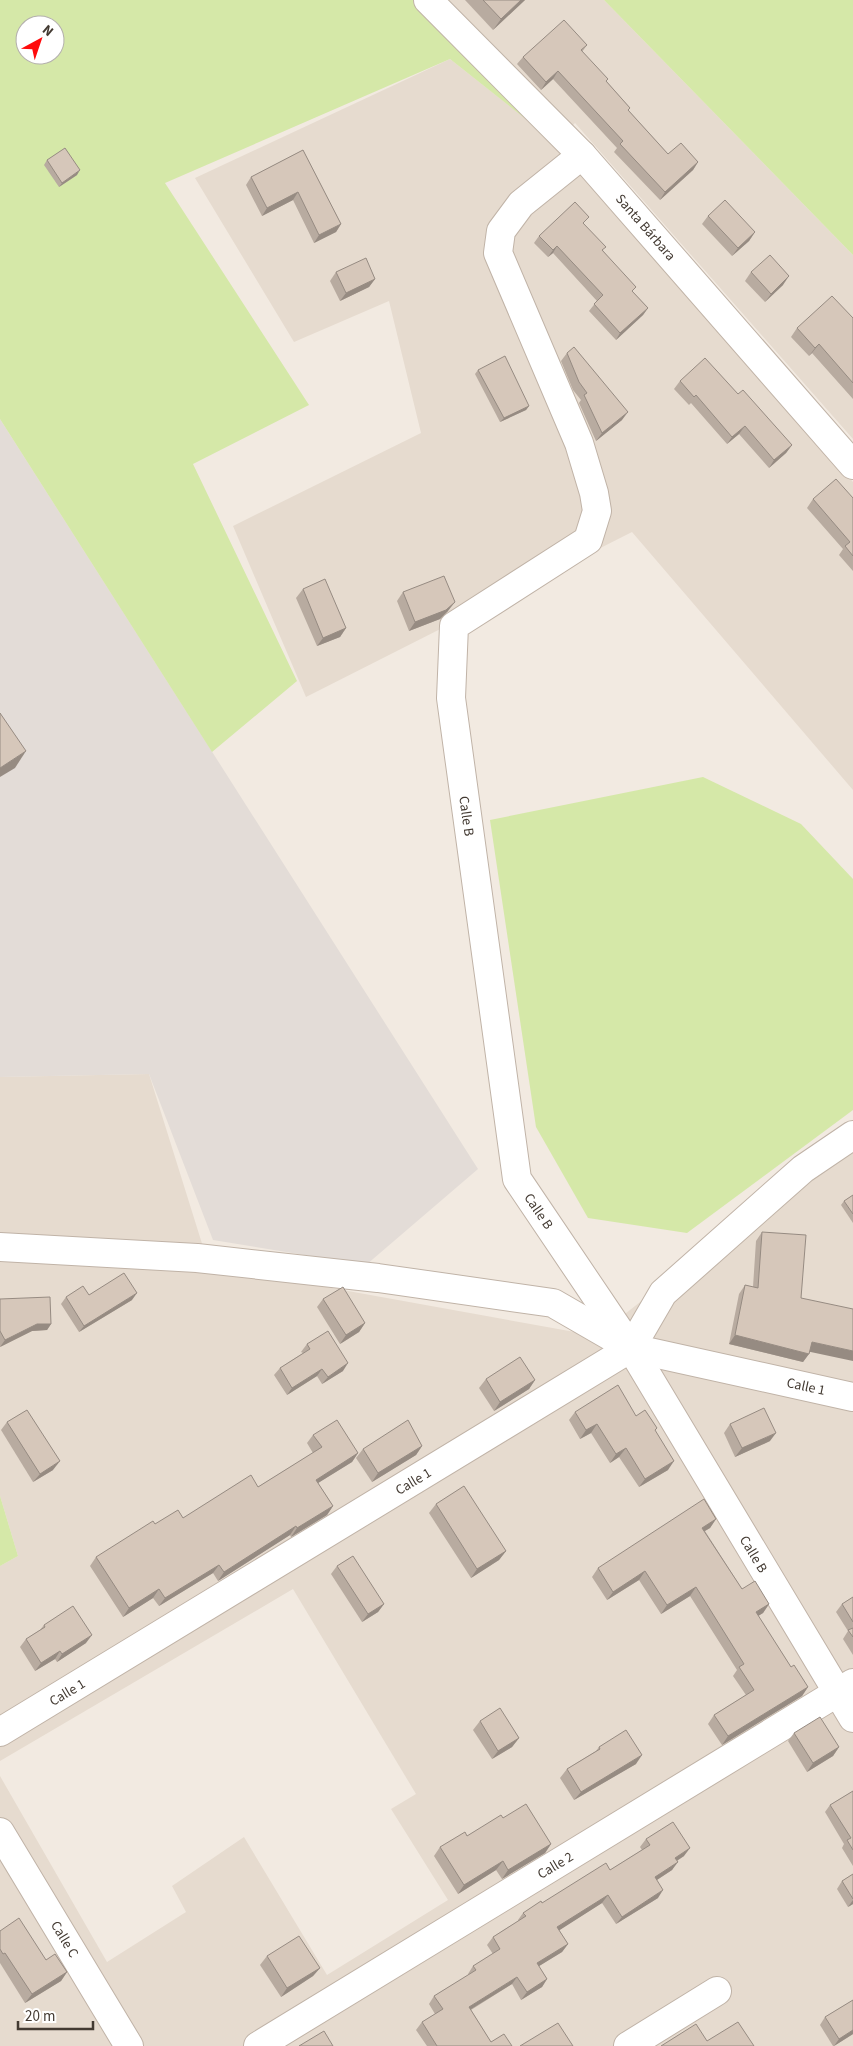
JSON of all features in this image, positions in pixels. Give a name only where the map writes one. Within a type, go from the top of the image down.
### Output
[{"type":"street","name":"Santa Bárbara","points":[[428,0],[582,155],[853,465]]},
{"type":"street","name":"Calle B","points":[[582,155],[521,204],[501,231],[498,253],[579,443],[594,493],[597,511],[588,540],[454,626],[451,698],[517,1179],[630,1348],[845,1688],[853,1718]]},
{"type":"street","points":[[0,1247],[197,1258],[378,1278],[553,1303],[630,1348],[663,1293],[803,1169],[853,1135]]},
{"type":"street","name":"Calle 1","points":[[0,1732],[630,1348],[853,1397]]},
{"type":"street","name":"Calle 2","points":[[258,2046],[845,1688]]},
{"type":"street","name":"Calle C","points":[[0,1832],[130,2046]]},
{"type":"street","points":[[628,2046],[717,1991]]},
{"type":"shaded area","points":[[426,0],[604,0],[853,255],[853,439],[575,123],[556,143],[853,482],[853,790],[632,532],[306,697],[233,526],[421,433],[389,301],[294,342],[195,178],[450,59],[553,140]]},
{"type":"shaded area","points":[[0,419],[478,1169],[366,1265],[213,1240],[149,1074],[0,1077]]},
{"type":"shaded area","points":[[149,1074],[209,1266],[597,1336],[853,1134],[853,2046],[0,2046],[0,1776],[107,1962],[186,1912],[172,1886],[244,1837],[327,1975],[448,1900],[391,1809],[416,1794],[293,1589],[0,1761],[0,1566],[18,1556],[0,1496],[0,1077]]},
{"type":"green space","points":[[0,0],[426,0],[556,143],[450,59],[165,183],[309,405],[193,464],[297,681],[212,752],[0,419]]},
{"type":"green space","points":[[604,0],[853,0],[853,255]]},
{"type":"green space","points":[[703,777],[801,824],[853,879],[853,1110],[687,1233],[588,1218],[536,1127],[490,820]]},
{"type":"green space","points":[[0,1496],[18,1556],[0,1566]]},
{"type":"building","points":[[483,0],[521,0],[501,19]]},
{"type":"building","points":[[564,20],[587,45],[581,50],[608,79],[606,81],[630,108],[628,110],[668,154],[681,143],[698,162],[665,192],[620,144],[623,141],[558,71],[546,82],[523,57]]},
{"type":"building","points":[[65,148],[80,170],[62,183],[47,160]]},
{"type":"building","points":[[303,150],[341,224],[319,235],[298,192],[267,208],[251,177]]},
{"type":"building","points":[[725,200],[755,232],[738,248],[708,216]]},
{"type":"building","points":[[575,202],[589,217],[583,223],[606,247],[602,250],[636,287],[632,291],[648,308],[620,333],[594,304],[603,295],[557,246],[553,250],[539,236]]},
{"type":"building","points":[[770,255],[789,276],[771,294],[751,272]]},
{"type":"building","points":[[366,258],[375,279],[346,293],[336,272]]},
{"type":"building","points":[[832,296],[853,318],[853,383],[819,344],[815,348],[797,328]]},
{"type":"building","points":[[574,347],[628,412],[602,433],[584,395],[587,393],[579,382],[567,353]]},
{"type":"building","points":[[505,356],[529,406],[504,418],[478,370]]},
{"type":"building","points":[[705,358],[738,394],[743,390],[792,445],[774,460],[745,426],[732,437],[696,395],[694,397],[680,381]]},
{"type":"building","points":[[836,479],[853,498],[853,556],[845,546],[850,542],[813,499]]},
{"type":"building","points":[[444,576],[455,602],[446,610],[415,622],[403,592]]},
{"type":"building","points":[[325,579],[346,628],[323,638],[303,589]]},
{"type":"building","points":[[0,713],[26,751],[0,768]]},
{"type":"building","points":[[853,1195],[853,1214],[844,1201]]},
{"type":"building","points":[[762,1232],[806,1235],[801,1298],[853,1309],[853,1351],[812,1342],[809,1354],[735,1335],[745,1285],[758,1288]]},
{"type":"building","points":[[124,1273],[137,1293],[84,1326],[66,1297],[83,1286],[89,1295]]},
{"type":"building","points":[[343,1287],[365,1323],[346,1335],[323,1299]]},
{"type":"building","points":[[50,1297],[51,1324],[37,1324],[5,1340],[0,1331],[0,1299]]},
{"type":"building","points":[[328,1331],[348,1363],[328,1377],[322,1369],[292,1388],[280,1368],[310,1349],[307,1344]]},
{"type":"building","points":[[520,1357],[535,1380],[500,1402],[486,1379]]},
{"type":"building","points":[[618,1385],[636,1416],[645,1410],[657,1428],[655,1430],[674,1461],[645,1479],[626,1448],[616,1454],[597,1424],[586,1430],[575,1412]]},
{"type":"building","points":[[764,1408],[776,1433],[742,1448],[730,1424]]},
{"type":"building","points":[[27,1410],[60,1461],[40,1474],[7,1422]]},
{"type":"building","points":[[337,1420],[358,1453],[316,1480],[333,1506],[297,1528],[296,1526],[224,1572],[219,1565],[165,1598],[159,1589],[129,1608],[96,1557],[153,1521],[155,1524],[178,1510],[183,1518],[251,1475],[258,1487],[322,1447],[313,1435]]},
{"type":"building","points":[[408,1420],[422,1446],[378,1473],[363,1449]]},
{"type":"building","points":[[464,1486],[506,1551],[477,1569],[436,1504]]},
{"type":"building","points":[[704,1499],[716,1519],[702,1528],[742,1589],[755,1581],[769,1604],[756,1612],[791,1667],[794,1665],[808,1687],[728,1736],[714,1715],[754,1690],[739,1667],[744,1664],[696,1587],[667,1605],[645,1571],[613,1592],[598,1568]]},
{"type":"building","points":[[353,1556],[384,1604],[368,1614],[337,1566]]},
{"type":"building","points":[[853,1597],[853,1622],[842,1604]]},
{"type":"building","points":[[73,1606],[92,1635],[62,1654],[60,1651],[41,1663],[26,1639]]},
{"type":"building","points":[[853,1628],[853,1637],[848,1630]]},
{"type":"building","points":[[500,1708],[519,1738],[498,1751],[480,1721]]},
{"type":"building","points":[[820,1717],[839,1747],[813,1763],[794,1733]]},
{"type":"building","points":[[626,1730],[642,1755],[581,1792],[567,1769],[600,1749],[599,1747]]},
{"type":"building","points":[[853,1791],[853,1850],[847,1840],[851,1838],[830,1805]]},
{"type":"building","points":[[526,1804],[551,1844],[508,1870],[503,1861],[464,1885],[440,1847],[465,1832],[467,1836],[501,1815],[503,1818]]},
{"type":"building","points":[[673,1822],[690,1848],[675,1858],[678,1862],[655,1877],[663,1890],[622,1917],[608,1895],[557,1927],[568,1944],[537,1963],[547,1979],[527,1992],[517,1977],[469,2007],[491,2042],[504,2034],[512,2046],[437,2046],[422,2022],[443,2009],[434,1996],[476,1970],[473,1966],[500,1949],[493,1937],[526,1916],[523,1913],[541,1901],[542,1903],[606,1863],[610,1870],[650,1845],[646,1839]]},
{"type":"building","points":[[853,1874],[853,1899],[842,1881]]},
{"type":"building","points":[[19,1918],[46,1960],[55,1954],[67,1972],[32,1994],[5,1953],[3,1954],[0,1949],[0,1931]]},
{"type":"building","points":[[299,1936],[320,1968],[287,1988],[267,1956]]},
{"type":"building","points":[[853,2000],[853,2030],[839,2039],[825,2017]]},
{"type":"building","points":[[738,2022],[754,2046],[661,2046],[696,2024],[707,2041]]},
{"type":"building","points":[[558,2023],[573,2046],[520,2046]]},
{"type":"building","points":[[324,2031],[333,2046],[299,2046]]}]
